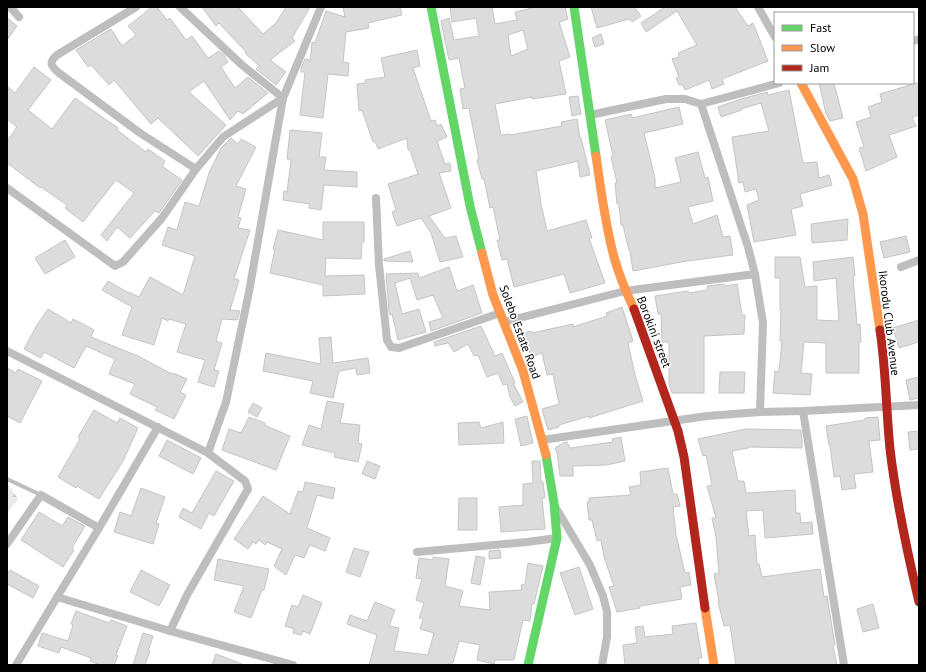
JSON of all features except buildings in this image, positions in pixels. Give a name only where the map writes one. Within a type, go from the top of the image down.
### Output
[{"type":"street","points":[[10,7],[19,18]]},
{"type":"street","points":[[136,7],[57,55],[52,60],[51,64],[59,73],[140,133],[196,169]]},
{"type":"street","points":[[180,7],[242,65],[284,98]]},
{"type":"street","points":[[208,453],[226,402],[249,292],[284,98],[321,7]]},
{"type":"street","name":"Solebo Estate Road","points":[[431,7],[470,206],[493,295],[523,371],[547,459],[554,503],[557,538],[528,665]]},
{"type":"street","name":"Borokini street","points":[[574,7],[606,225],[614,258],[625,291],[636,313],[678,431],[685,464],[697,556],[714,665]]},
{"type":"street","points":[[758,7],[774,35]]},
{"type":"street","points":[[590,115],[666,100],[685,99],[700,104],[775,84]]},
{"type":"street","name":"Ikorodu Club Avenue","points":[[802,84],[853,179],[863,214],[883,349],[890,450],[902,530],[919,602]]},
{"type":"street","points":[[7,188],[115,266],[123,262],[162,218],[196,169],[223,137],[284,98]]},
{"type":"street","points":[[700,104],[748,247],[755,274],[763,323],[760,412]]},
{"type":"street","points":[[376,198],[379,265],[387,340],[391,347],[399,348],[500,314]]},
{"type":"street","points":[[901,267],[919,260]]},
{"type":"street","points":[[504,322],[625,291],[755,274]]},
{"type":"street","points":[[7,351],[208,453],[245,481],[248,489],[187,595],[170,631]]},
{"type":"street","points":[[542,440],[707,416],[760,412],[886,408],[919,405]]},
{"type":"street","points":[[803,411],[844,665]]},
{"type":"street","points":[[16,665],[158,427]]},
{"type":"street","points":[[7,544],[41,495],[99,528]]},
{"type":"street","points":[[554,503],[590,564],[603,596],[607,612],[607,637],[602,665]]},
{"type":"street","points":[[417,552],[557,538]]},
{"type":"street","points":[[57,598],[293,665]]},
{"type":"lane","points":[[7,478],[41,495]]},
{"type":"green space","points":[[7,483],[18,499],[7,513]]},
{"type":"traffic: fast","points":[[431,7],[470,206],[482,253]]},
{"type":"traffic: fast","points":[[574,7],[596,156]]},
{"type":"traffic: fast","points":[[528,665],[557,538],[554,503],[546,455]]},
{"type":"traffic: slow","points":[[802,84],[853,179],[863,214],[880,330]]},
{"type":"traffic: slow","points":[[596,156],[611,245],[620,277],[634,309]]},
{"type":"traffic: slow","points":[[482,253],[493,295],[523,371],[546,455]]},
{"type":"traffic: slow","points":[[705,608],[714,665]]},
{"type":"traffic: jam","points":[[634,309],[678,431],[684,457],[705,608]]},
{"type":"traffic: jam","points":[[880,330],[884,359],[892,468],[902,526],[919,602]]}]
